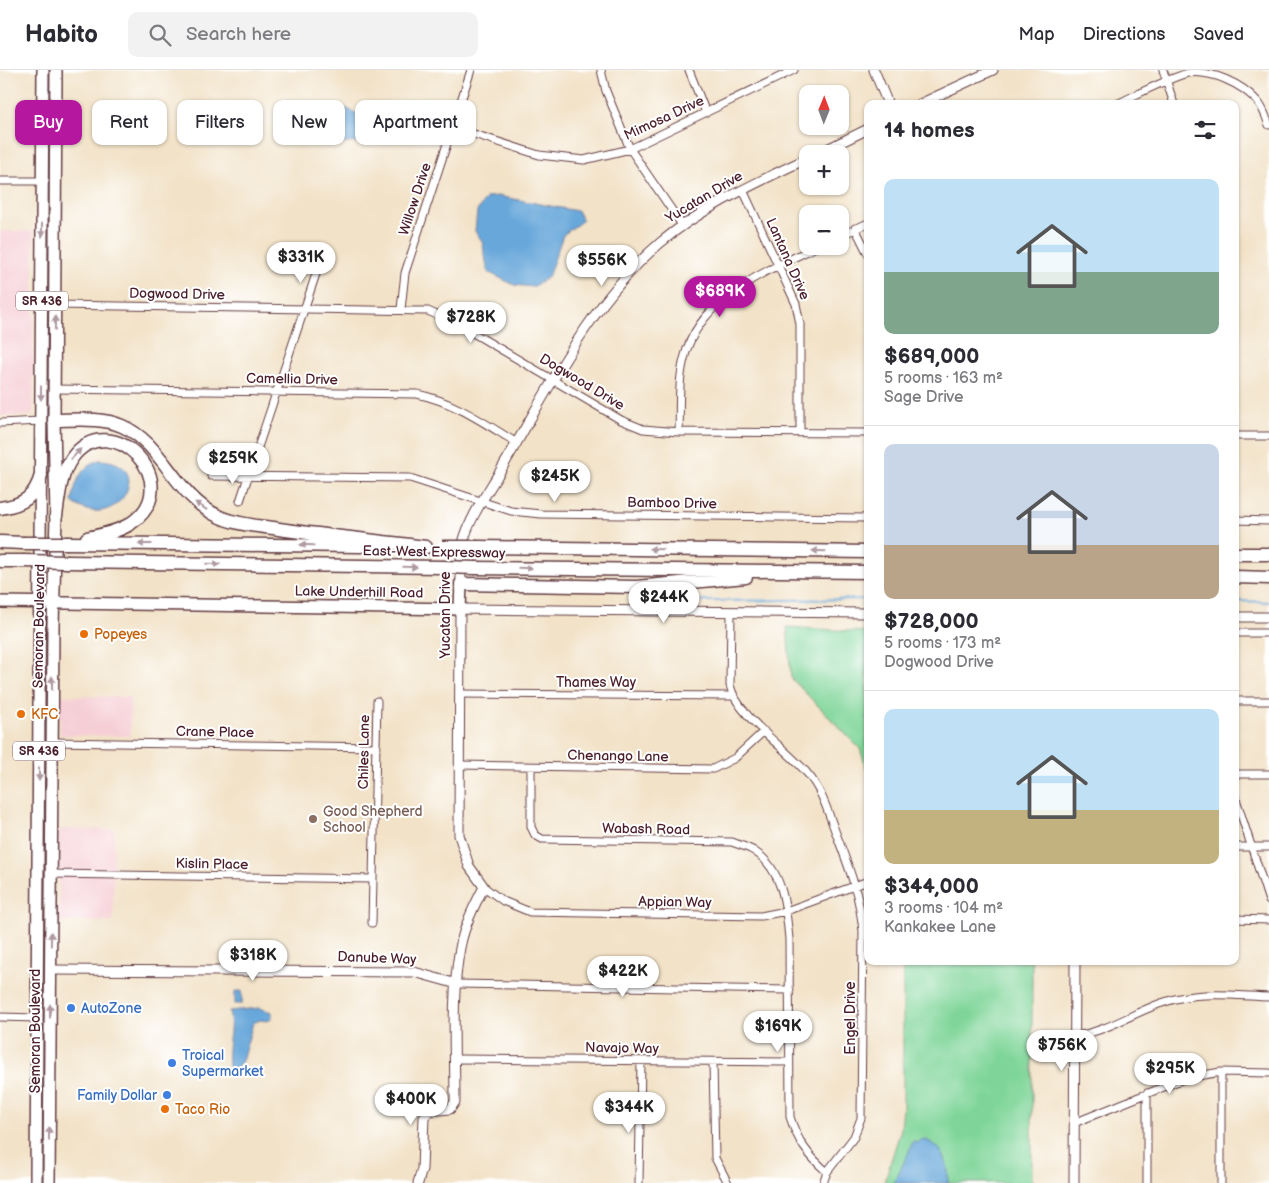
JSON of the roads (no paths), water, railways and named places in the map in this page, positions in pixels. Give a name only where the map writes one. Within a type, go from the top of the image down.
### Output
[{"type":"highway","points":[[48,420],[112,422],[138,434],[154,451],[184,492],[205,509],[222,518],[298,532],[426,547]]},
{"type":"highway","points":[[56,516],[65,469],[73,456],[81,449],[92,443],[116,442],[129,447],[146,465],[151,479],[151,494],[140,516],[116,531],[68,543]]},
{"type":"highway","points":[[0,508],[20,504],[29,498],[37,487],[41,474]]},
{"type":"highway","name":"East-West Expressway","points":[[0,542],[864,552]]},
{"type":"highway","points":[[1239,554],[1269,554]]},
{"type":"highway","name":"East-West Expressway","points":[[0,561],[864,572]]},
{"type":"highway","points":[[461,584],[636,587],[738,578],[778,571]]},
{"type":"highway","points":[[1239,577],[1269,578]]},
{"type":"main road","name":"Semoran Boulevard","points":[[43,70],[42,181],[48,420],[56,516],[52,742],[49,1183]]},
{"type":"main road","name":"Semoran Boulevard","points":[[36,1183],[41,474],[54,389],[56,70]]},
{"type":"main road","name":"Yucatan Drive","points":[[460,609],[461,584]]},
{"type":"main road","name":"Lake Underhill Road","points":[[0,602],[460,609]]},
{"type":"main road","points":[[38,948],[41,959],[50,970]]},
{"type":"main road","points":[[37,967],[47,976],[50,988]]},
{"type":"street","name":"Willow Drive","points":[[461,100],[471,70]]},
{"type":"street","points":[[601,70],[606,91],[630,149],[682,225]]},
{"type":"street","points":[[689,70],[706,113]]},
{"type":"street","name":"Mimosa Drive","points":[[476,135],[539,155],[584,160],[630,149],[706,113],[781,73],[794,70]]},
{"type":"street","points":[[874,70],[887,100]]},
{"type":"street","points":[[929,100],[993,70]]},
{"type":"street","points":[[1163,70],[1173,100]]},
{"type":"street","points":[[1126,100],[1166,81],[1191,72],[1216,75],[1240,85],[1259,102],[1269,125]]},
{"type":"street","points":[[835,145],[864,131]]},
{"type":"street","name":"Willow Drive","points":[[401,309],[405,273],[446,145]]},
{"type":"street","name":"Yucatan Drive","points":[[461,584],[463,543],[468,527],[554,380],[590,322],[611,294],[634,267],[682,225],[743,190],[799,162]]},
{"type":"street","points":[[0,181],[55,182]]},
{"type":"street","name":"Lantana Drive","points":[[743,190],[796,304],[800,324],[800,432]]},
{"type":"street","points":[[849,231],[864,225]]},
{"type":"street","points":[[855,228],[864,246]]},
{"type":"street","points":[[679,432],[681,375],[684,357],[697,328],[716,306],[742,286],[800,255]]},
{"type":"street","points":[[240,501],[318,268]]},
{"type":"street","name":"Dogwood Drive","points":[[55,305],[401,309],[428,311],[463,327],[621,420],[643,429],[679,432],[864,433]]},
{"type":"street","name":"Camellia Drive","points":[[54,389],[417,394],[436,398],[460,408],[517,443]]},
{"type":"street","points":[[0,423],[48,420]]},
{"type":"street","points":[[1239,436],[1269,436]]},
{"type":"street","name":"Bamboo Drive","points":[[211,476],[410,478],[511,511],[541,514],[864,518]]},
{"type":"street","points":[[1239,520],[1269,521]]},
{"type":"street","name":"Yucatan Drive","points":[[460,609],[458,816],[462,850],[469,866],[484,887]]},
{"type":"street","name":"Lake Underhill Road","points":[[460,609],[864,613]]},
{"type":"street","points":[[731,613],[730,685],[732,696]]},
{"type":"street","points":[[1239,617],[1269,617]]},
{"type":"street","points":[[1239,633],[1269,633]]},
{"type":"street","name":"Thames Way","points":[[460,694],[732,696]]},
{"type":"street","name":"Engel Drive","points":[[732,696],[804,770],[819,789],[856,886],[863,931],[861,1118],[854,1137],[839,1159],[827,1172],[823,1183]]},
{"type":"street","name":"Chiles Lane","points":[[372,923],[377,701]]},
{"type":"street","points":[[1239,701],[1269,701]]},
{"type":"street","name":"Chenango Lane","points":[[459,765],[713,769],[735,758],[764,731]]},
{"type":"street","name":"Crane Place","points":[[52,742],[377,747]]},
{"type":"street","name":"Wabash Road","points":[[531,767],[531,827],[535,835],[542,839],[732,842],[754,851],[778,877],[786,911],[789,939],[788,1062],[790,1117],[796,1134],[807,1154],[827,1172]]},
{"type":"street","points":[[1239,774],[1269,774]]},
{"type":"street","points":[[1239,809],[1269,900]]},
{"type":"street","points":[[1239,846],[1269,847]]},
{"type":"street","name":"Kislin Place","points":[[51,874],[372,878]]},
{"type":"street","name":"Appian Way","points":[[484,887],[503,901],[530,912],[761,916],[786,911],[864,883]]},
{"type":"street","points":[[418,1183],[422,1169],[424,1117],[429,1111],[447,1110],[454,1105],[456,984],[464,933],[484,887]]},
{"type":"street","points":[[1239,919],[1269,920]]},
{"type":"street","points":[[1074,1183],[1076,965]]},
{"type":"street","name":"Danube Way","points":[[50,970],[414,972],[456,984],[790,990]]},
{"type":"street","points":[[1075,1036],[1088,1034],[1158,1004],[1181,998],[1269,997]]},
{"type":"street","points":[[0,1018],[37,1018]]},
{"type":"street","name":"Navajo Way","points":[[456,1059],[788,1062]]},
{"type":"street","points":[[639,1183],[641,1061]]},
{"type":"street","points":[[713,1062],[715,1158],[728,1183]]},
{"type":"street","points":[[1074,1122],[1186,1078],[1221,1072],[1269,1073]]},
{"type":"street","points":[[1221,1072],[1221,1183]]},
{"type":"street","points":[[1147,1093],[1147,1183]]},
{"type":"water","points":[[345,108],[355,113],[355,142],[345,143]]},
{"type":"water","points":[[498,196],[577,211],[583,220],[563,235],[548,277],[533,287],[514,285],[488,272],[482,241],[475,231],[477,211],[487,197]]},
{"type":"water","points":[[99,460],[117,464],[126,472],[129,483],[125,494],[116,504],[104,510],[89,510],[72,502],[73,495],[83,471]]},
{"type":"water","points":[[235,991],[242,991],[242,1004],[235,1004]]},
{"type":"water","points":[[259,1008],[272,1012],[272,1018],[268,1021],[260,1020],[253,1023],[242,1061],[236,1069],[229,1070],[229,1011]]},
{"type":"water","points":[[921,1139],[935,1145],[944,1155],[948,1169],[948,1183],[894,1183],[913,1141],[917,1143]]},
{"type":"waterway","points":[[630,602],[864,599]]},
{"type":"waterway","points":[[1239,601],[1269,602]]},
{"type":"place","name":"Popeyes","points":[[84,634]]},
{"type":"place","name":"KFC","points":[[21,714]]},
{"type":"place","name":"Good Shepherd School","points":[[313,819]]},
{"type":"place","name":"AutoZone","points":[[71,1008]]},
{"type":"place","name":"Troical Supermarket","points":[[172,1063]]},
{"type":"place","name":"Family Dollar","points":[[167,1095]]},
{"type":"place","name":"Taco Rio","points":[[165,1109]]}]
